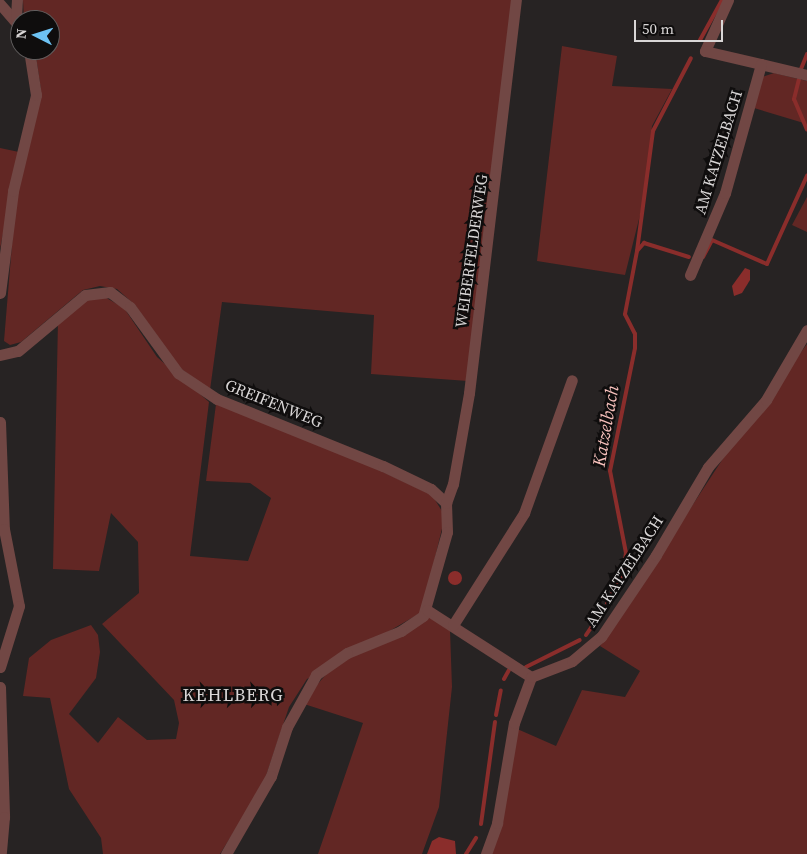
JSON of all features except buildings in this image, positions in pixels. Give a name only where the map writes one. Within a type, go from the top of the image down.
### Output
[{"type":"street","name":"WEIBERFELDERWEG","points":[[446,503],[453,484],[471,376],[516,0]]},
{"type":"street","points":[[728,0],[705,52],[807,75]]},
{"type":"street","points":[[0,4],[10,14]]},
{"type":"street","points":[[0,294],[13,191],[36,95],[31,60]]},
{"type":"street","name":"AM KATZELBACH","points":[[690,275],[720,208],[762,64]]},
{"type":"street","name":"GREIFENWEG","points":[[0,356],[18,351],[85,295],[110,292],[130,307],[178,374],[217,399],[383,466],[431,489],[446,503]]},
{"type":"street","name":"AM KATZELBACH","points":[[531,677],[572,661],[601,636],[656,555],[708,467],[766,400],[807,330]]},
{"type":"street","points":[[453,625],[524,513],[572,380]]},
{"type":"street","points":[[0,422],[2,529],[19,606],[0,667]]},
{"type":"street","points":[[226,854],[271,776],[287,726],[316,675],[346,653],[401,631],[427,610],[448,532],[446,503]]},
{"type":"street","points":[[427,610],[531,677],[514,723],[497,823],[486,854]]},
{"type":"street","points":[[0,687],[4,818],[1,854]]},
{"type":"shaded area","points":[[23,0],[513,0],[468,381],[371,374],[374,315],[222,302],[210,390],[180,368],[135,305],[117,289],[100,286],[83,290],[21,342],[10,345],[4,341],[16,196],[41,90],[36,60],[60,60],[60,10],[24,10]]},
{"type":"shaded area","points":[[562,46],[617,56],[612,86],[672,89],[652,126],[645,195],[625,275],[537,261]]},
{"type":"shaded area","points":[[774,73],[807,81],[807,124],[754,108],[762,77]]},
{"type":"shaded area","points":[[0,148],[19,152],[0,249]]},
{"type":"shaded area","points":[[807,197],[807,232],[792,225]]},
{"type":"shaded area","points":[[745,268],[750,270],[750,280],[742,293],[734,296],[732,286]]},
{"type":"shaded area","points":[[103,296],[124,308],[157,357],[209,402],[190,556],[248,561],[271,498],[250,483],[206,481],[216,404],[349,456],[432,495],[445,516],[422,612],[307,679],[289,707],[263,785],[220,854],[103,854],[101,838],[69,789],[50,698],[23,696],[29,658],[51,640],[91,625],[98,635],[100,652],[96,678],[69,714],[98,743],[118,717],[147,740],[176,739],[179,723],[174,700],[102,624],[139,593],[138,542],[111,513],[99,571],[53,569],[58,320],[88,299]]},
{"type":"shaded area","points":[[807,344],[807,854],[486,854],[515,728],[556,746],[582,690],[625,697],[640,671],[600,646],[726,454]]},
{"type":"shaded area","points":[[452,571],[458,571],[462,578],[458,585],[452,585],[448,581],[448,575]]},
{"type":"shaded area","points":[[429,617],[450,630],[452,687],[439,807],[422,854],[318,854],[363,723],[301,703],[336,663]]},
{"type":"shaded area","points":[[439,837],[455,841],[456,854],[427,854],[432,841]]},
{"type":"waterway","name":"Katzelbach","points":[[700,40],[722,0]]},
{"type":"waterway","name":"Katzelbach","points":[[801,69],[807,54]]},
{"type":"waterway","name":"Katzelbach","points":[[637,251],[653,131],[691,58]]},
{"type":"waterway","name":"Katzelbach","points":[[799,79],[794,99],[807,129]]},
{"type":"waterway","name":"Katzelbach","points":[[703,257],[712,240],[767,264],[807,176]]},
{"type":"waterway","name":"Katzelbach","points":[[607,603],[623,574],[626,553],[610,471],[635,348],[635,334],[625,314],[637,251],[644,243],[689,257]]},
{"type":"waterway","name":"Katzelbach","points":[[586,635],[600,614]]},
{"type":"waterway","name":"Katzelbach","points":[[526,667],[580,640]]},
{"type":"waterway","name":"Katzelbach","points":[[504,679],[509,670]]},
{"type":"waterway","name":"Katzelbach","points":[[496,715],[501,690]]},
{"type":"waterway","name":"Katzelbach","points":[[481,824],[495,722]]},
{"type":"waterway","name":"Katzelbach","points":[[466,854],[476,838]]},
{"type":"district","name":"KEHLBERG","points":[[233,695]]}]
